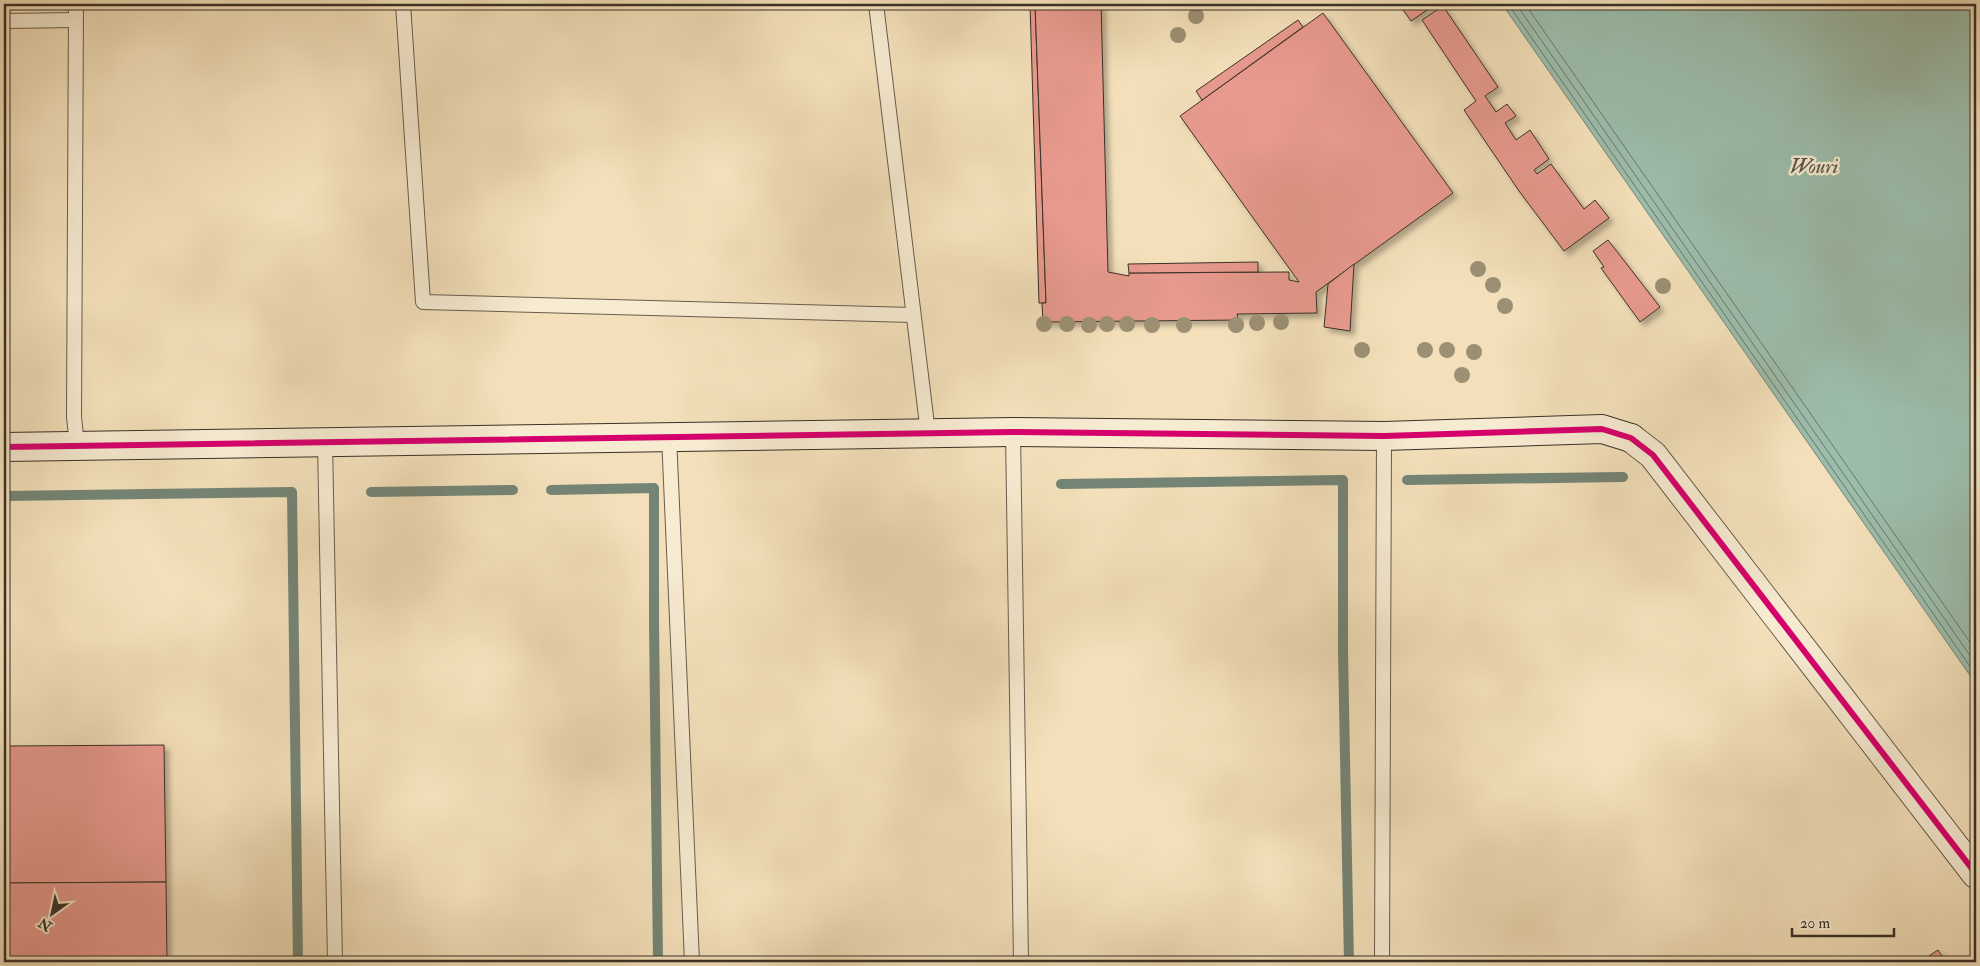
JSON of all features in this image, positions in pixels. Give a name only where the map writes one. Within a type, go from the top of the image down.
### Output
[{"type":"street","points":[[4,447],[1013,432],[1384,436],[1602,429],[1631,438],[1653,455],[1976,874]]},
{"type":"lane","points":[[76,4],[76,369],[74,417],[77,446]]},
{"type":"lane","points":[[403,4],[424,302],[913,316]]},
{"type":"lane","points":[[876,4],[928,433]]},
{"type":"lane","points":[[4,21],[75,20]]},
{"type":"lane","points":[[1013,432],[1021,962]]},
{"type":"lane","points":[[669,436],[692,962]]},
{"type":"lane","points":[[1382,962],[1384,436]]},
{"type":"lane","points":[[325,442],[335,962]]},
{"type":"water","name":"Wouri","points":[[1502,4],[1976,4],[1976,684]]},
{"type":"building","points":[[1030,4],[1035,4],[1046,303],[1039,303]]},
{"type":"building","points":[[1035,4],[1101,4],[1108,272],[1129,276],[1129,273],[1289,272],[1289,280],[1299,282],[1180,116],[1323,13],[1453,193],[1316,292],[1317,313],[1237,314],[1238,320],[1043,322],[1042,303],[1046,303]]},
{"type":"building","points":[[1399,4],[1436,4],[1411,21]]},
{"type":"building","points":[[1443,6],[1498,87],[1485,96],[1496,112],[1507,104],[1516,116],[1505,123],[1516,140],[1530,130],[1549,159],[1534,170],[1537,174],[1551,164],[1584,209],[1595,200],[1609,218],[1564,251],[1519,191],[1464,110],[1476,101],[1422,20]]},
{"type":"building","points":[[1298,20],[1303,27],[1202,100],[1196,91]]},
{"type":"building","points":[[1608,240],[1660,307],[1640,322],[1601,268],[1604,267],[1593,251]]},
{"type":"building","points":[[1258,262],[1258,272],[1129,273],[1128,264]]},
{"type":"building","points":[[1354,264],[1350,331],[1324,327],[1328,284]]},
{"type":"building","points":[[164,745],[166,882],[4,883],[4,746]]},
{"type":"building","points":[[166,882],[167,962],[4,962],[4,883]]},
{"type":"building","points":[[1938,950],[1946,962],[1920,962]]},
{"type":"waterway","points":[[1407,480],[1623,477]]},
{"type":"waterway","points":[[1061,484],[1343,480],[1343,652],[1349,962]]},
{"type":"waterway","points":[[551,490],[654,488],[658,962]]},
{"type":"waterway","points":[[371,492],[513,490]]},
{"type":"waterway","points":[[4,496],[292,492],[298,962]]},
{"type":"cycle path","points":[[4,447],[1013,432],[1384,436],[1602,429],[1631,438],[1653,455],[1976,874]]}]
